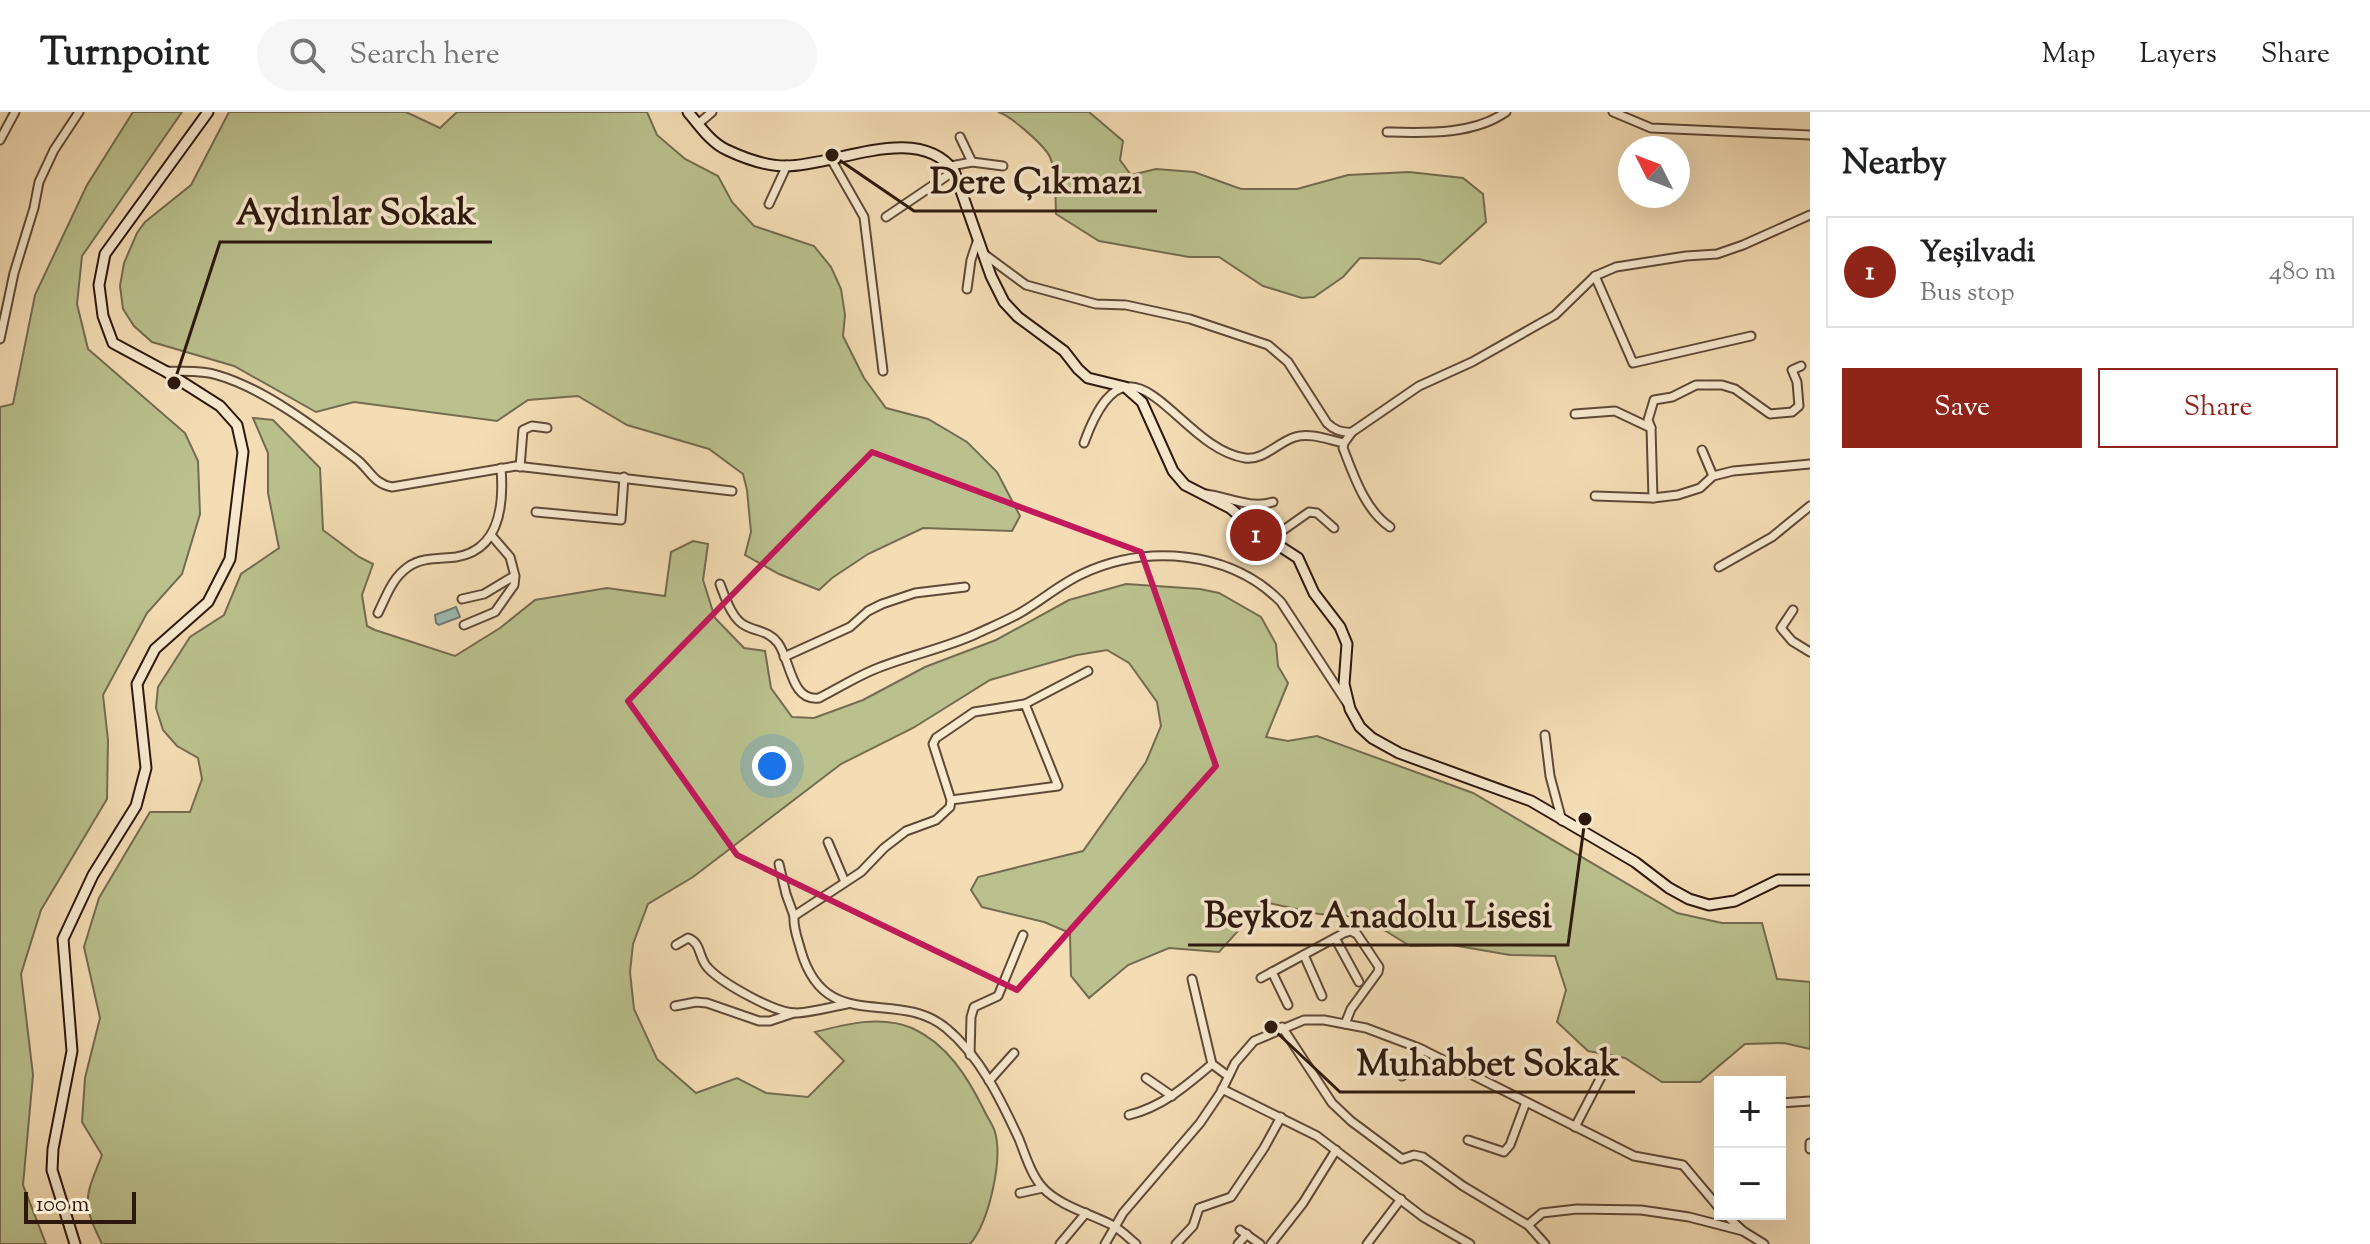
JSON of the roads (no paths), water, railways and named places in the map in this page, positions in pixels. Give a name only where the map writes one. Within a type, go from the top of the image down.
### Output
[{"type":"street","points":[[0,140],[15,112]]},
{"type":"street","points":[[0,339],[4,308],[39,182],[54,150],[79,112]]},
{"type":"street","points":[[75,1244],[52,1170],[53,1149],[72,1051],[63,939],[93,875],[136,806],[146,768],[137,684],[155,649],[208,602],[230,559],[243,452],[237,425],[220,406],[113,343],[103,316],[99,285],[105,254],[208,112]]},
{"type":"street","points":[[688,112],[724,149],[758,162],[787,165],[901,146],[929,152],[947,161],[1004,302],[1018,317],[1064,351],[1088,378],[1125,387],[1138,386],[1151,393],[1202,439],[1240,457],[1255,458],[1292,437],[1344,443]]},
{"type":"street","points":[[698,124],[712,112]]},
{"type":"street","points":[[1387,132],[1423,133],[1480,127],[1506,112]]},
{"type":"street","points":[[1613,112],[1651,128],[1810,135]]},
{"type":"street","points":[[960,137],[972,162]]},
{"type":"street","points":[[831,159],[864,217],[883,371]]},
{"type":"street","points":[[886,217],[952,168],[972,162],[1003,166]]},
{"type":"street","points":[[769,204],[787,165]]},
{"type":"street","points":[[1344,443],[1352,432],[1419,386],[1472,362],[1555,315],[1595,276],[1616,267],[1717,254],[1810,215]]},
{"type":"street","points":[[967,289],[978,239]]},
{"type":"street","points":[[983,253],[1026,285],[1096,304],[1126,305],[1190,319],[1268,345],[1288,362],[1327,423],[1333,429],[1352,432]]},
{"type":"street","points":[[1595,276],[1633,363],[1751,336]]},
{"type":"street","points":[[1653,498],[1651,428],[1648,420],[1654,400],[1672,397],[1696,385],[1714,384],[1735,389],[1770,414],[1792,412],[1799,406],[1799,397],[1792,370],[1801,366]]},
{"type":"street","points":[[165,371],[214,373],[247,385],[357,459],[378,484],[392,487],[520,467],[732,491]]},
{"type":"street","points":[[1084,443],[1101,406],[1113,392],[1125,387]]},
{"type":"street","points":[[1125,387],[1142,402],[1173,471],[1185,485],[1230,508],[1264,536],[1298,558],[1314,593],[1340,627],[1347,644],[1344,684],[1349,705]]},
{"type":"street","points":[[1575,414],[1615,411],[1651,428]]},
{"type":"street","points":[[520,467],[523,430],[532,426],[547,428]]},
{"type":"street","points":[[1344,443],[1356,481],[1378,518],[1390,527]]},
{"type":"street","points":[[1702,450],[1713,476]]},
{"type":"street","points":[[1595,496],[1653,498],[1678,495],[1700,488],[1713,476],[1733,471],[1810,464]]},
{"type":"street","points":[[378,613],[397,577],[407,567],[419,561],[473,553],[485,544],[498,522],[503,493],[501,468]]},
{"type":"street","points":[[536,512],[621,520],[624,477]]},
{"type":"street","points":[[1200,493],[1245,504],[1273,502]]},
{"type":"street","points":[[1719,567],[1772,537],[1810,506]]},
{"type":"street","points":[[1264,536],[1282,531],[1309,512],[1317,513],[1334,528]]},
{"type":"street","points":[[464,625],[495,612],[514,585],[515,576],[507,551],[491,535]]},
{"type":"street","points":[[720,584],[737,620],[770,634],[780,645],[803,696],[809,700],[819,698],[873,670],[984,630],[1020,613],[1081,574],[1115,563],[1168,556],[1217,562],[1270,591],[1281,602],[1349,705],[1360,727],[1372,738],[1399,753],[1531,801],[1635,862],[1689,899],[1709,905],[1735,901],[1778,880],[1810,880]]},
{"type":"street","points":[[462,599],[484,594],[515,576]]},
{"type":"street","points":[[784,657],[850,627],[868,611],[882,604],[915,593],[965,587]]},
{"type":"street","points":[[1793,610],[1781,628],[1792,641],[1810,652]]},
{"type":"street","points":[[794,916],[861,872],[906,831],[936,820],[950,807],[951,800],[933,744],[936,738],[974,712],[1025,704],[1088,671]]},
{"type":"street","points":[[951,800],[1058,786],[1025,704]]},
{"type":"street","points":[[1545,735],[1550,776],[1562,821]]},
{"type":"street","points":[[828,842],[845,882]]},
{"type":"street","points":[[779,864],[794,916],[793,927],[806,966],[825,992],[847,1004]]},
{"type":"street","points":[[1261,978],[1335,938],[1351,931],[1357,934],[1379,967],[1351,1009],[1345,1024]]},
{"type":"street","points":[[970,1055],[974,1007],[998,996],[1023,935]]},
{"type":"street","points":[[676,945],[688,938],[693,939],[704,964],[721,981],[794,1013]]},
{"type":"street","points":[[1335,938],[1359,982]]},
{"type":"street","points":[[1304,955],[1322,996]]},
{"type":"street","points":[[1272,972],[1288,1005]]},
{"type":"street","points":[[1192,979],[1212,1064],[1228,1076]]},
{"type":"street","points":[[675,1006],[707,1003],[759,1021],[847,1004],[908,1011],[928,1018],[946,1028],[989,1081],[1043,1188],[1115,1227],[1136,1244]]},
{"type":"street","points":[[1105,1244],[1123,1213],[1200,1123],[1235,1063],[1254,1041],[1304,1020],[1324,1020],[1366,1028],[1423,1050],[1634,1156],[1683,1165],[1714,1202]]},
{"type":"street","points":[[1282,1027],[1332,1103],[1351,1121],[1402,1159],[1414,1155],[1423,1157],[1463,1186],[1528,1225],[1545,1244]]},
{"type":"street","points":[[1402,1076],[1423,1050]]},
{"type":"street","points":[[989,1081],[1014,1053]]},
{"type":"street","points":[[1129,1115],[1148,1111],[1212,1064]]},
{"type":"street","points":[[1575,1127],[1601,1077]]},
{"type":"street","points":[[1146,1078],[1172,1096]]},
{"type":"street","points":[[1222,1089],[1317,1136],[1423,1217],[1470,1244]]},
{"type":"street","points":[[1786,1103],[1810,1101]]},
{"type":"street","points":[[1468,1140],[1504,1152],[1510,1145],[1526,1102]]},
{"type":"street","points":[[1176,1244],[1193,1226],[1199,1208],[1231,1197],[1281,1117]]},
{"type":"street","points":[[1271,1244],[1303,1203],[1336,1150]]},
{"type":"street","points":[[1020,1193],[1043,1188]]},
{"type":"street","points":[[1367,1244],[1401,1199]]},
{"type":"street","points":[[1528,1225],[1542,1213],[1577,1209],[1641,1210],[1689,1217],[1743,1231]]},
{"type":"street","points":[[1060,1244],[1086,1213]]},
{"type":"street","points":[[1731,1220],[1760,1243]]},
{"type":"street","points":[[1238,1244],[1244,1232],[1260,1244]]},
{"type":"water","points":[[456,607],[460,617],[439,625],[436,623],[435,615]]},
{"type":"place","name":"Dere Çıkmazı","points":[[832,155]]},
{"type":"place","name":"Aydınlar Sokak","points":[[174,383]]},
{"type":"place","name":"Yeşilvadi","points":[[1256,535]]},
{"type":"place","name":"Beykoz Anadolu Lisesi","points":[[1585,819]]},
{"type":"place","name":"Muhabbet Sokak","points":[[1271,1027]]}]
